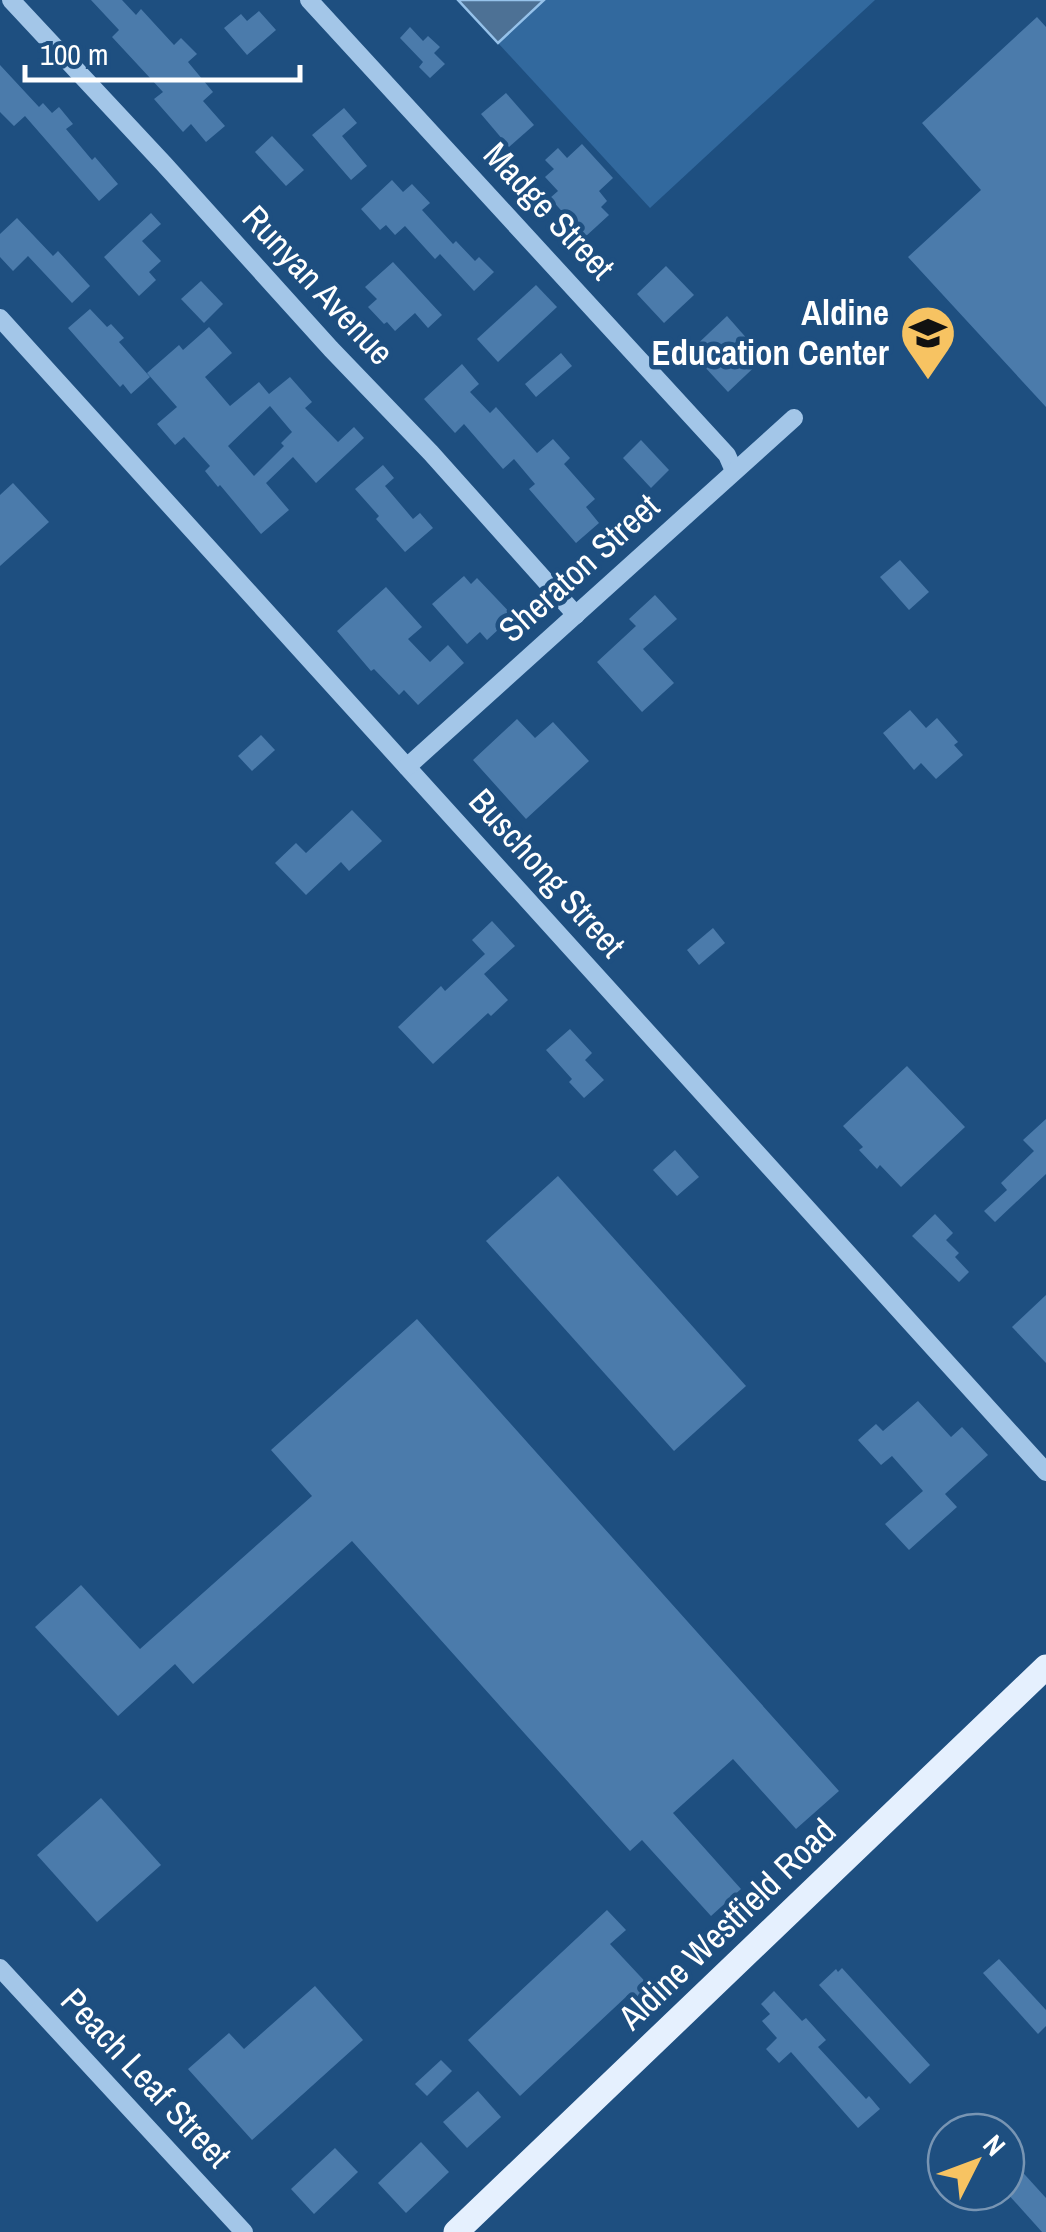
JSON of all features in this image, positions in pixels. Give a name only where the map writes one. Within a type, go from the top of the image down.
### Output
[{"type":"main road","name":"Aldine Westfield Road","points":[[456,2232],[1046,1667]]},
{"type":"street","name":"Runyan Avenue","points":[[11,0],[576,615]]},
{"type":"street","name":"Madge Street","points":[[309,0],[636,354],[727,455],[734,471]]},
{"type":"street","name":"Buschong Street","points":[[0,318],[1046,1472]]},
{"type":"street","name":"Sheraton Street","points":[[408,767],[794,418]]},
{"type":"street","name":"Peach Leaf Street","points":[[0,1968],[244,2232]]},
{"type":"shaded area","points":[[458,0],[544,0],[498,43]]},
{"type":"shaded area","points":[[544,0],[875,0],[650,208],[498,43]]},
{"type":"building","points":[[91,0],[122,0],[136,15],[141,9],[174,45],[181,38],[197,54],[188,62],[213,92],[203,101],[225,126],[206,142],[191,124],[183,132],[154,99],[163,92],[112,37],[119,30]]},
{"type":"building","points":[[259,11],[276,30],[247,55],[224,28],[241,14],[247,21]]},
{"type":"building","points":[[1037,17],[1046,27],[1046,407],[908,257],[981,190],[922,123]]},
{"type":"building","points":[[410,27],[423,41],[428,36],[440,47],[434,53],[445,64],[430,78],[419,67],[423,62],[400,38]]},
{"type":"building","points":[[0,65],[39,107],[43,103],[52,113],[59,107],[73,124],[66,129],[118,184],[99,201],[25,116],[14,126],[0,112]]},
{"type":"building","points":[[506,93],[534,125],[509,147],[481,114]]},
{"type":"building","points":[[344,108],[357,123],[342,136],[367,166],[351,180],[312,135]]},
{"type":"building","points":[[272,136],[304,170],[286,186],[255,152]]},
{"type":"building","points":[[582,144],[613,178],[599,191],[607,201],[601,207],[609,215],[585,237],[550,198],[558,191],[545,177],[554,169],[545,160],[558,148],[567,158]]},
{"type":"building","points":[[392,180],[403,192],[412,184],[430,203],[422,210],[453,244],[456,241],[475,261],[479,257],[494,272],[474,291],[440,254],[435,259],[405,226],[395,235],[386,225],[380,230],[361,209]]},
{"type":"building","points":[[151,213],[161,224],[142,241],[161,261],[149,272],[156,280],[139,296],[104,257]]},
{"type":"building","points":[[17,218],[53,256],[58,251],[90,286],[72,303],[28,256],[13,271],[0,257],[0,234]]},
{"type":"building","points":[[393,262],[442,315],[428,328],[415,313],[395,331],[368,307],[377,299],[365,287]]},
{"type":"building","points":[[666,266],[694,295],[664,323],[637,294]]},
{"type":"building","points":[[201,281],[223,304],[204,323],[181,299]]},
{"type":"building","points":[[536,285],[557,307],[498,362],[477,339]]},
{"type":"building","points":[[90,309],[124,338],[119,342],[150,377],[131,394],[123,384],[120,387],[68,328]]},
{"type":"building","points":[[727,316],[764,358],[728,392],[690,351]]},
{"type":"building","points":[[209,327],[232,353],[205,377],[230,406],[259,382],[269,394],[290,377],[312,402],[305,408],[338,442],[354,427],[364,438],[316,483],[293,457],[266,483],[289,510],[261,534],[205,471],[210,466],[184,437],[175,445],[157,424],[177,407],[147,373],[179,345],[183,350]],"holes":[[[270,406],[292,432],[281,443],[284,446],[254,476],[228,446]]]},
{"type":"building","points":[[561,353],[572,366],[536,397],[525,384]]},
{"type":"building","points":[[462,364],[479,384],[470,392],[490,413],[496,407],[537,453],[553,439],[570,458],[564,464],[595,499],[586,507],[599,523],[576,543],[529,489],[535,484],[514,459],[503,469],[464,424],[455,433],[424,399]]},
{"type":"building","points":[[641,440],[669,470],[651,488],[623,458]]},
{"type":"building","points":[[383,465],[394,478],[385,486],[413,519],[420,513],[433,528],[405,552],[355,489]]},
{"type":"building","points":[[13,483],[49,522],[0,566],[0,495]]},
{"type":"building","points":[[900,560],[929,592],[909,610],[880,577]]},
{"type":"building","points":[[464,576],[471,584],[477,578],[513,616],[487,640],[480,632],[467,644],[432,604]]},
{"type":"building","points":[[386,587],[422,627],[408,639],[430,662],[448,645],[464,663],[418,705],[404,690],[399,695],[374,669],[371,671],[337,631]]},
{"type":"building","points":[[655,595],[677,619],[643,649],[674,683],[642,712],[597,662],[636,626],[629,619]]},
{"type":"building","points":[[910,710],[926,728],[937,718],[958,742],[954,745],[963,755],[936,779],[921,763],[914,770],[883,733]]},
{"type":"building","points":[[517,719],[535,738],[553,722],[589,761],[526,819],[473,760]]},
{"type":"building","points":[[261,735],[275,750],[252,771],[238,756]]},
{"type":"building","points":[[352,810],[382,841],[349,871],[341,862],[306,895],[275,863],[296,843],[306,853]]},
{"type":"building","points":[[492,921],[515,946],[484,974],[508,1000],[491,1016],[488,1013],[433,1064],[398,1027],[441,986],[445,991],[485,954],[472,940]]},
{"type":"building","points":[[713,928],[725,943],[699,965],[687,950]]},
{"type":"building","points":[[570,1029],[592,1053],[585,1060],[604,1080],[584,1098],[546,1050]]},
{"type":"building","points":[[907,1066],[965,1127],[901,1187],[880,1165],[877,1169],[843,1126]]},
{"type":"building","points":[[1046,1119],[1046,1174],[995,1222],[984,1211],[1007,1190],[1001,1183],[1034,1151],[1023,1140]]},
{"type":"building","points":[[675,1150],[699,1177],[677,1196],[653,1170]]},
{"type":"building","points":[[558,1176],[746,1386],[674,1451],[486,1241]]},
{"type":"building","points":[[935,1214],[953,1233],[946,1240],[969,1272],[959,1282],[912,1236]]},
{"type":"building","points":[[1046,1295],[1046,1363],[1012,1327]]},
{"type":"building","points":[[417,1319],[839,1791],[796,1829],[733,1759],[673,1813],[741,1889],[711,1916],[642,1840],[630,1851],[352,1541],[193,1684],[175,1664],[118,1716],[35,1627],[81,1585],[140,1649],[312,1496],[271,1450]]},
{"type":"building","points":[[918,1401],[951,1437],[962,1427],[988,1455],[945,1494],[957,1507],[909,1550],[885,1524],[923,1491],[892,1456],[881,1465],[858,1440],[876,1424],[883,1431]]},
{"type":"building","points":[[101,1798],[161,1865],[97,1922],[37,1855]]},
{"type":"building","points":[[607,1910],[626,1930],[610,1944],[653,1990],[637,2005],[628,1995],[520,2096],[468,2040]]},
{"type":"building","points":[[999,1959],[1046,2010],[1046,2026],[1038,2034],[983,1973]]},
{"type":"building","points":[[842,1968],[930,2065],[910,2084],[819,1985]]},
{"type":"building","points":[[315,1986],[363,2040],[252,2140],[188,2069],[229,2033],[244,2049]]},
{"type":"building","points":[[774,1991],[826,2040],[818,2047],[880,2109],[858,2128],[791,2052],[779,2063],[766,2049],[777,2038],[762,2021],[770,2014],[761,2004]]},
{"type":"building","points":[[441,2060],[452,2071],[427,2096],[415,2084]]},
{"type":"building","points":[[478,2091],[501,2117],[467,2148],[443,2122]]},
{"type":"building","points":[[421,2142],[449,2172],[406,2213],[378,2183]]},
{"type":"building","points":[[335,2148],[358,2172],[314,2214],[291,2189]]},
{"type":"building","points":[[1026,2176],[1046,2198],[1046,2232],[1024,2212]]},
{"type":"place","name":"Aldine Education Center","points":[[928,382]]}]
